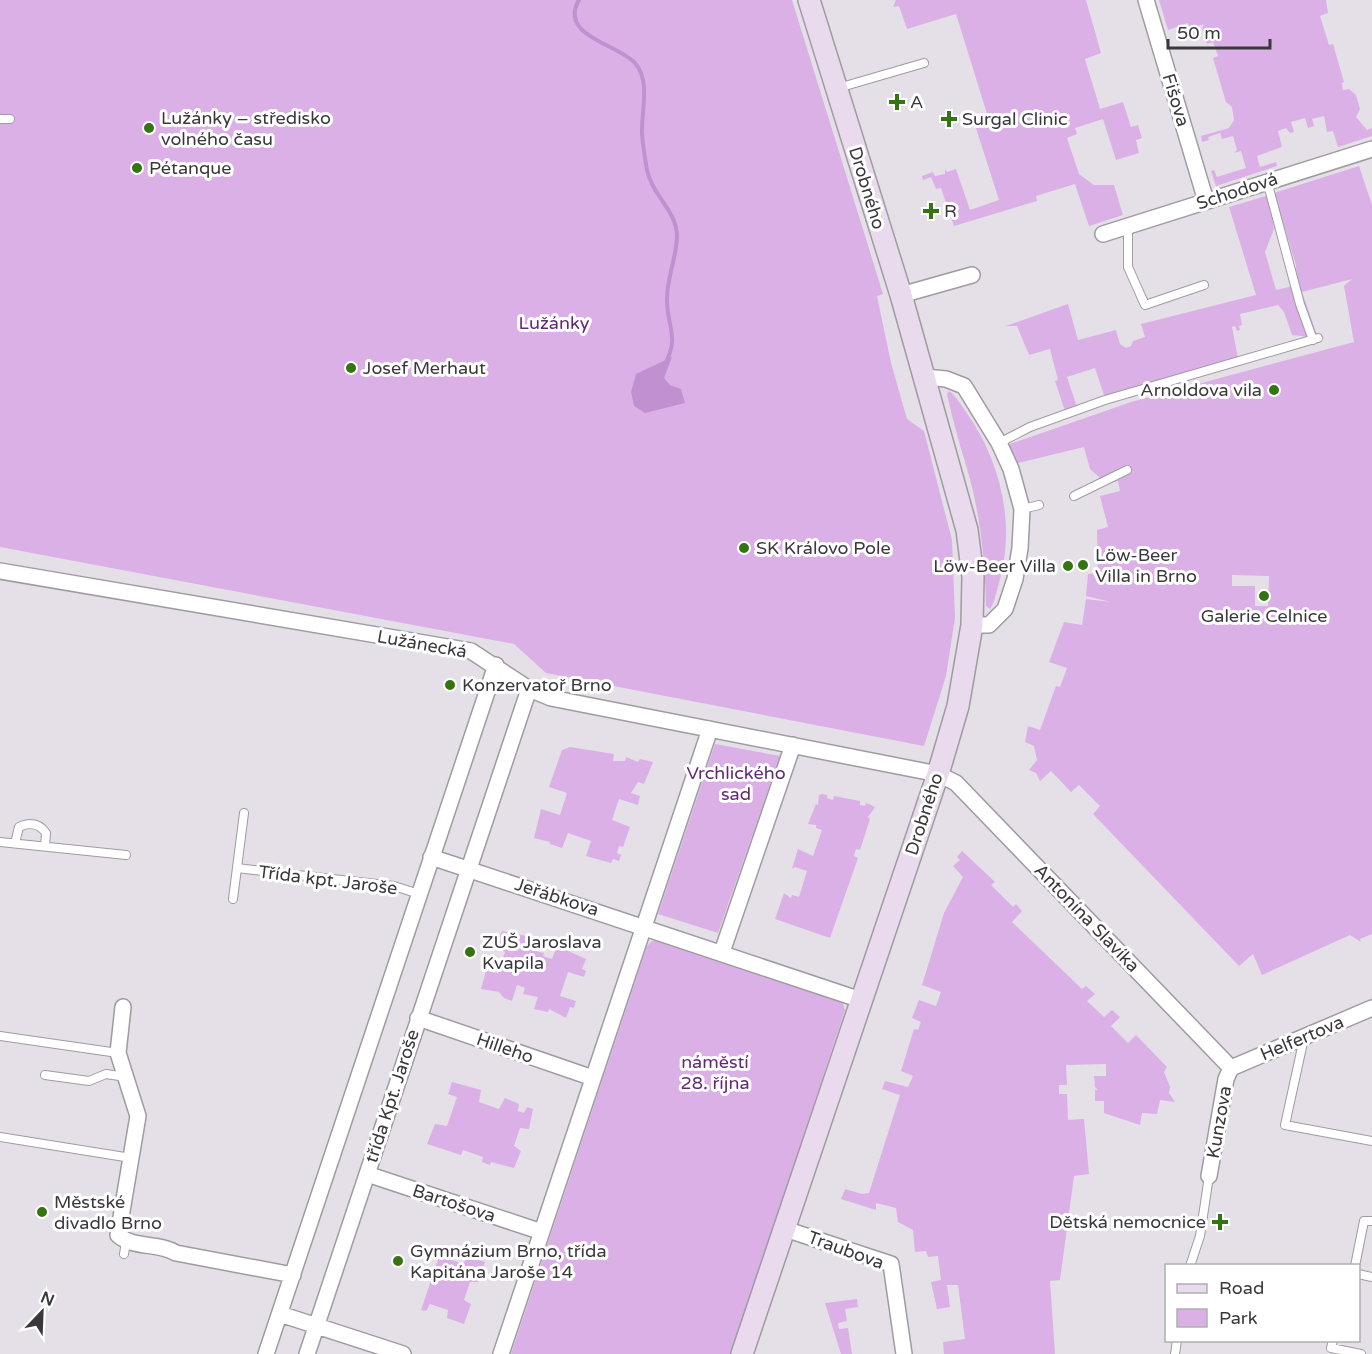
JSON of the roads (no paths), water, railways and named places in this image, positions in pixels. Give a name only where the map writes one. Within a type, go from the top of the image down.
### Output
[{"type":"street","name":"Drobného","points":[[808,0],[901,295],[967,530],[973,577],[972,625],[958,706],[938,774],[861,1000]]},
{"type":"street","name":"Fišova","points":[[1146,0],[1206,201]]},
{"type":"street","name":"Schodová","points":[[1103,234],[1372,149]]},
{"type":"street","points":[[901,295],[972,275]]},
{"type":"street","points":[[924,377],[946,379],[964,386],[999,444],[1011,469],[1022,509],[1020,548],[1015,579],[1005,609],[988,625],[972,625]]},
{"type":"street","name":"Lužánecká","points":[[0,571],[471,651],[496,665],[529,689],[551,698],[938,774]]},
{"type":"street","name":"třída Kpt. Jaroše","points":[[266,1354],[496,665]]},
{"type":"street","name":"třída Kpt. Jaroše","points":[[307,1354],[417,1018],[529,689]]},
{"type":"street","points":[[501,1354],[710,729]]},
{"type":"street","points":[[723,952],[793,745]]},
{"type":"street","name":"Antonína Slavíka","points":[[938,774],[956,783],[1231,1068]]},
{"type":"street","points":[[431,857],[469,868]]},
{"type":"street","name":"Jeřábkova","points":[[469,868],[645,926]]},
{"type":"street","points":[[645,926],[861,1000],[742,1354]]},
{"type":"street","points":[[123,1006],[118,1053],[138,1116],[118,1234],[125,1248],[293,1275]]},
{"type":"street","name":"Helfertova","points":[[1231,1068],[1372,1008]]},
{"type":"street","name":"Hilleho","points":[[417,1018],[593,1078]]},
{"type":"street","name":"Kunzova","points":[[1209,1176],[1226,1079],[1231,1068]]},
{"type":"street","name":"Bartošova","points":[[367,1174],[542,1232]]},
{"type":"street","name":"Traubova","points":[[785,1229],[891,1264],[904,1354]]},
{"type":"street","points":[[280,1314],[404,1354]]},
{"type":"lane","points":[[836,88],[924,63]]},
{"type":"lane","points":[[0,119],[10,119]]},
{"type":"lane","points":[[999,444],[1030,427],[1105,400],[1316,339],[1300,303],[1267,181]]},
{"type":"lane","points":[[1128,226],[1128,267],[1145,306],[1204,285]]},
{"type":"lane","points":[[1074,496],[1127,470]]},
{"type":"lane","points":[[1022,509],[1039,505]]},
{"type":"lane","points":[[233,899],[244,813]]},
{"type":"lane","points":[[15,843],[19,827],[27,824],[42,827],[46,833],[45,846]]},
{"type":"lane","points":[[0,842],[126,855]]},
{"type":"lane","name":"Třída kpt. Jaroše","points":[[237,868],[394,886],[419,894]]},
{"type":"lane","points":[[0,1036],[118,1053]]},
{"type":"lane","points":[[1304,1037],[1285,1125],[1372,1141]]},
{"type":"lane","points":[[45,1075],[89,1081],[106,1074],[126,1077]]},
{"type":"lane","points":[[0,1137],[131,1158]]},
{"type":"lane","points":[[1191,1264],[1200,1236],[1209,1176]]},
{"type":"lane","points":[[1355,1264],[1364,1221],[1372,1221]]},
{"type":"lane","points":[[1333,1342],[1331,1348],[1361,1354]]},
{"type":"waterway","points":[[579,0],[575,12],[576,22],[583,31],[627,56],[640,70],[643,79],[642,134],[647,170],[654,187],[673,218],[677,235],[667,290],[667,307],[672,336],[667,360]]},
{"type":"place","name":"A","points":[[897,102]]},
{"type":"place","name":"Surgal Clinic","points":[[949,119]]},
{"type":"place","name":"Lužánky – středisko volného času","points":[[149,128]]},
{"type":"place","name":"Pétanque","points":[[137,168]]},
{"type":"place","name":"R","points":[[931,211]]},
{"type":"place","name":"Josef Merhaut","points":[[351,368]]},
{"type":"place","name":"Arnoldova vila","points":[[1274,390]]},
{"type":"place","name":"SK Královo Pole","points":[[744,548]]},
{"type":"place","name":"Löw-Beer Villa in Brno","points":[[1083,565]]},
{"type":"place","name":"Löw-Beer Villa","points":[[1068,566]]},
{"type":"place","name":"Galerie Celnice","points":[[1264,596]]},
{"type":"place","name":"Konzervatoř Brno","points":[[450,685]]},
{"type":"place","name":"ZUŠ Jaroslava Kvapila","points":[[470,952]]},
{"type":"place","name":"Městské divadlo Brno","points":[[42,1212]]},
{"type":"place","name":"Dětská nemocnice","points":[[1220,1222]]},
{"type":"place","name":"Gymnázium Brno, třída Kapitána Jaroše 14","points":[[398,1261]]},
{"type":"park label","name":"Lužánky","points":[[554,323]]},
{"type":"park label","name":"Vrchlického sad","points":[[736,783]]},
{"type":"park label","name":"náměstí 28. října","points":[[715,1072]]}]
